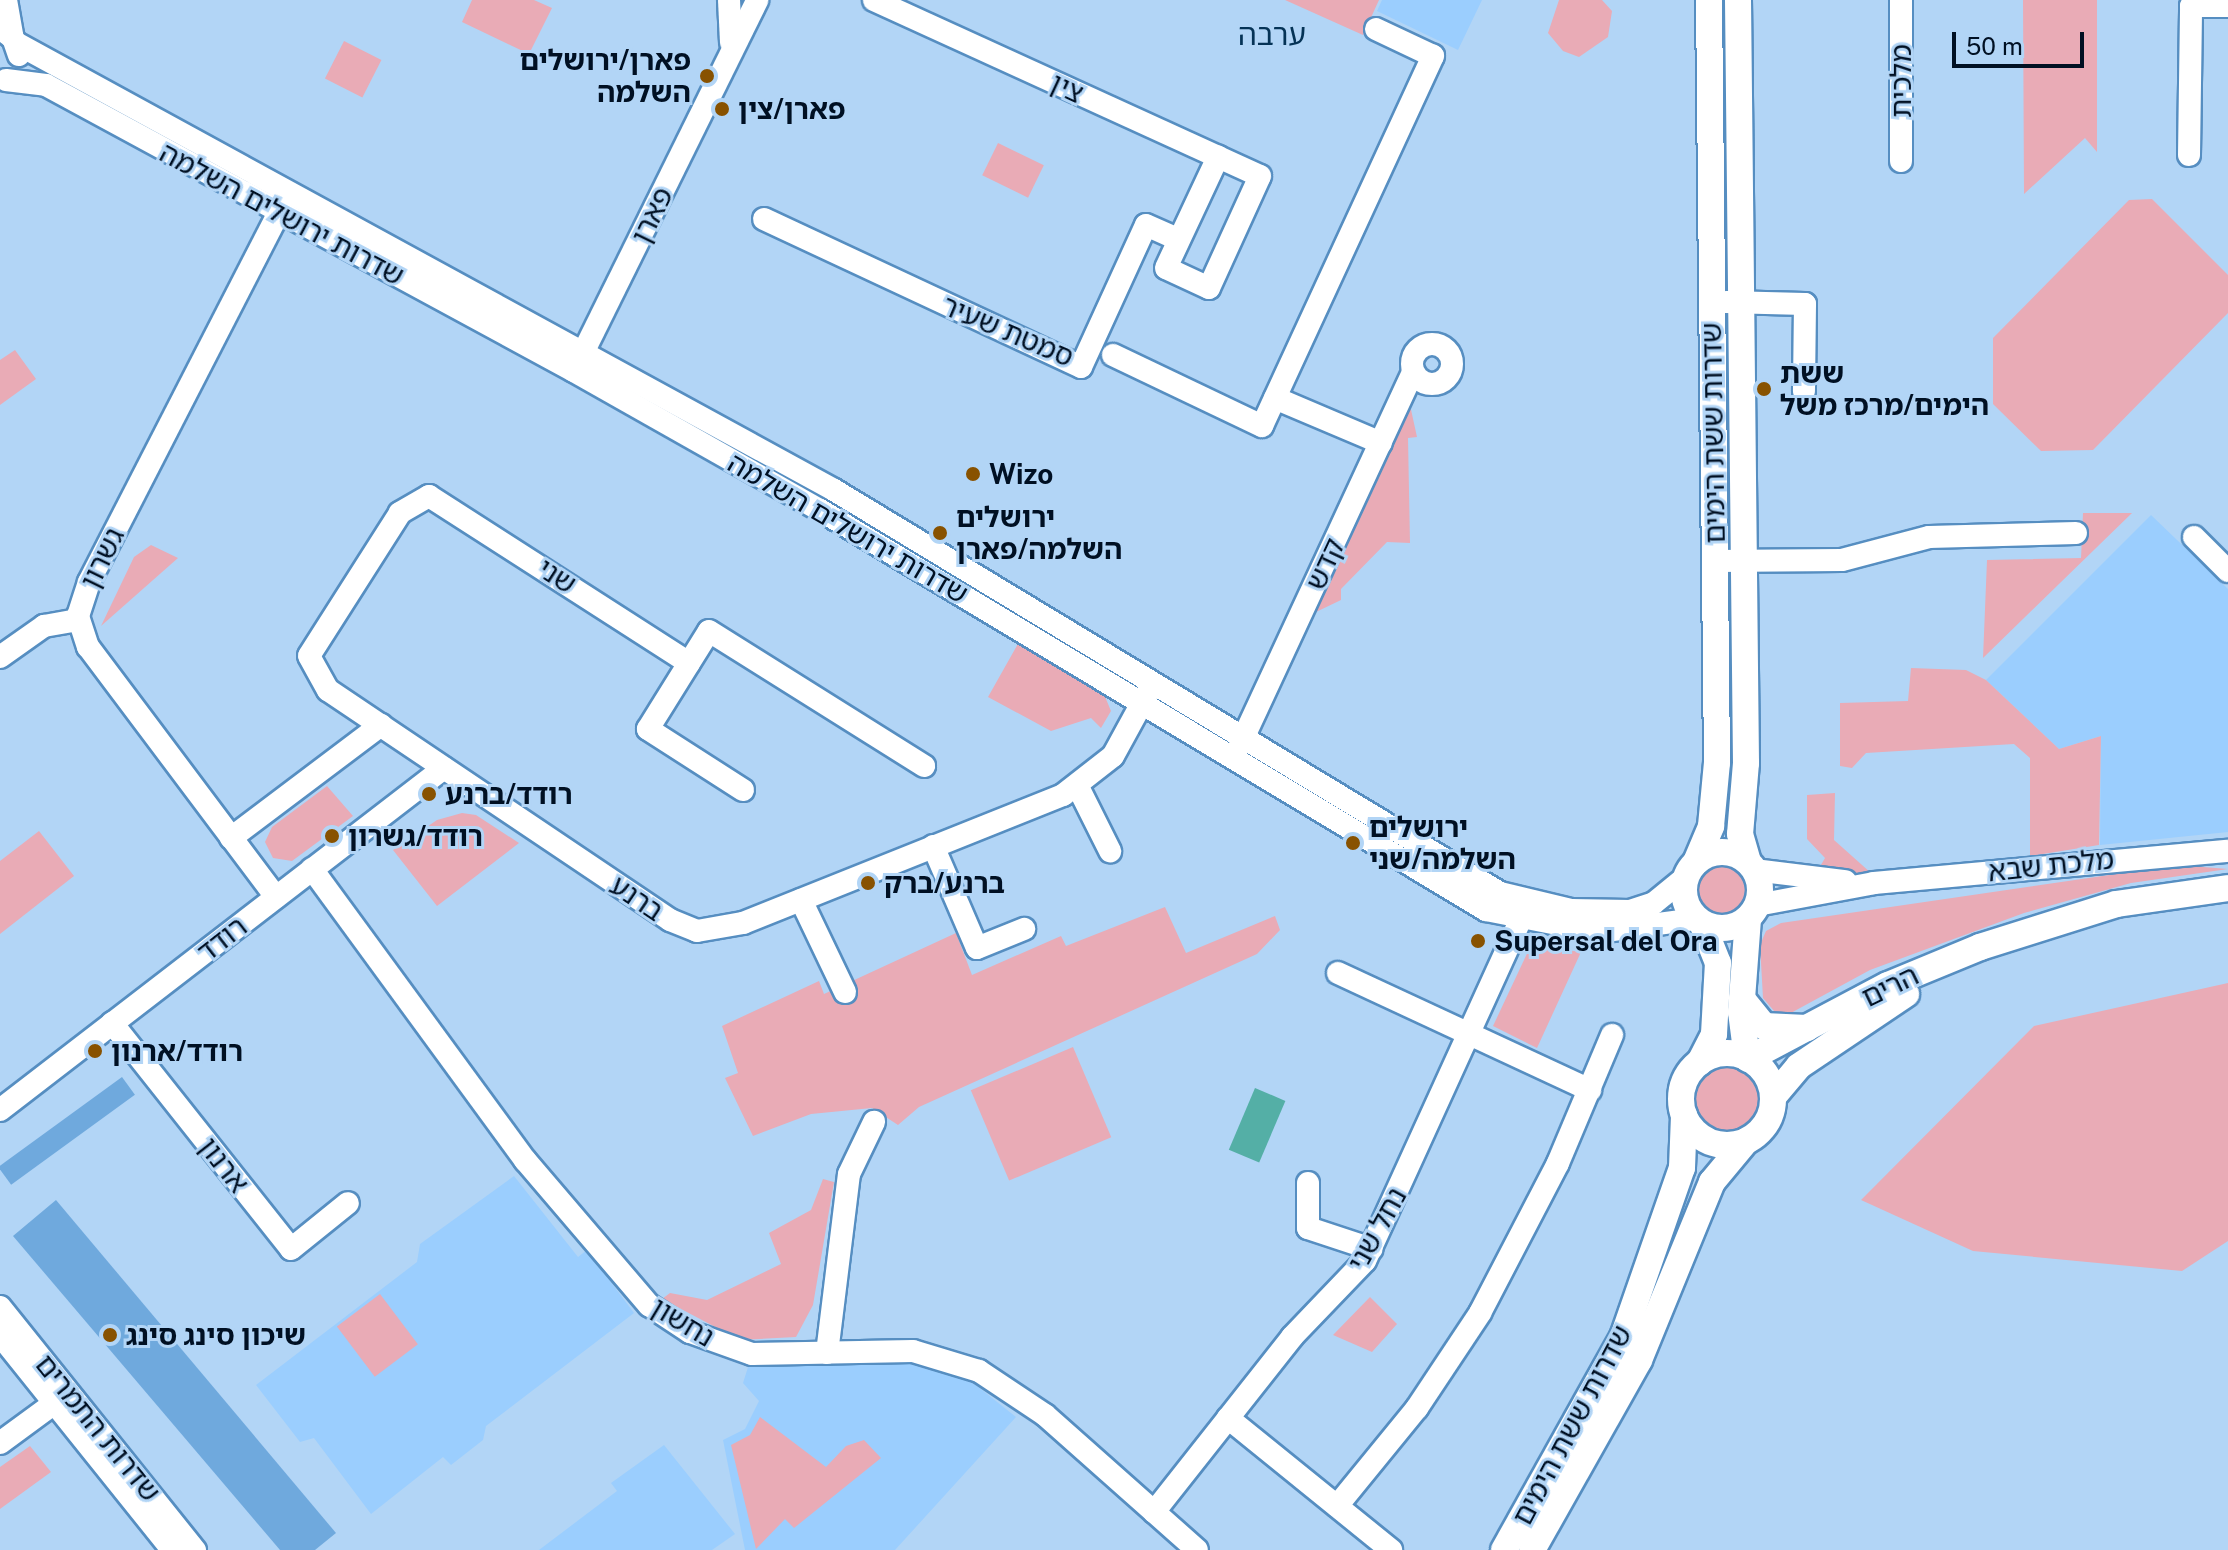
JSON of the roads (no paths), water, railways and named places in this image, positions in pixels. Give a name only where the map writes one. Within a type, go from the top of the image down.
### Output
[{"type":"main road","name":"שדרות ששת הימים","points":[[1691,870],[1708,838],[1716,789],[1709,0]]},
{"type":"main road","name":"שדרות ששת הימים","points":[[1738,0],[1746,763],[1740,834],[1751,866]]},
{"type":"main road","points":[[1700,1062],[1725,1054],[1748,1058],[1764,1072],[1773,1097],[1766,1123],[1746,1141],[1711,1142],[1684,1115],[1684,1084],[1700,1062],[1714,1034],[1718,963],[1699,921],[1684,899],[1691,870],[1720,852],[1751,866],[1752,911],[1742,999],[1748,1058]]},
{"type":"main road","name":"הרים","points":[[1748,1058],[1918,971],[2038,928],[2116,904],[2228,888]]},
{"type":"main road","points":[[1699,921],[1723,929],[1752,911]]},
{"type":"main road","name":"הרים","points":[[1773,1097],[1792,1071],[1857,1024],[2038,928]]},
{"type":"main road","points":[[1742,999],[1756,1020],[1773,1030],[1814,1026]]},
{"type":"main road","name":"שדרות ששת הימים","points":[[1504,1550],[1629,1324],[1684,1162],[1684,1115]]},
{"type":"main road","name":"שדרות ששת הימים","points":[[1532,1550],[1635,1368],[1712,1182],[1746,1141]]},
{"type":"street","points":[[3,82],[17,66],[6,0]]},
{"type":"street","name":"פארן","points":[[728,58],[729,0]]},
{"type":"street","name":"פארן","points":[[579,363],[757,0]]},
{"type":"street","name":"צין","points":[[874,0],[1260,176],[1209,288],[1166,268],[1179,240]]},
{"type":"street","name":"מלכית","points":[[1901,0],[1901,161]]},
{"type":"street","points":[[2189,155],[2191,6],[2228,6]]},
{"type":"street","points":[[1113,355],[1262,426],[1433,56],[1376,29]]},
{"type":"street","name":"שדרות ירושלים השלמה","points":[[10,36],[283,203]]},
{"type":"street","name":"שדרות ירושלים השלמה","points":[[3,82],[46,85],[283,203],[579,363],[834,490],[1246,734],[1445,864],[1525,911],[1630,911],[1654,903],[1691,870]]},
{"type":"street","points":[[1179,240],[1218,157]]},
{"type":"street","name":"גשרון","points":[[276,897],[88,647],[78,620],[89,582],[283,203]]},
{"type":"street","name":"סמטת שעיר","points":[[764,219],[1081,367],[1146,225],[1179,240]]},
{"type":"street","points":[[1712,302],[1805,304],[1804,391]]},
{"type":"street","name":"שדרות ירושלים השלמה","points":[[579,363],[1234,755],[1433,883],[1598,932],[1699,921]]},
{"type":"street","name":"קדש","points":[[1234,755],[1413,372]]},
{"type":"street","points":[[1275,398],[1381,443]]},
{"type":"street","name":"ברנע","points":[[422,497],[400,513],[309,656],[321,683],[688,929],[729,927],[1078,787],[1113,756],[1155,680]]},
{"type":"street","name":"שני","points":[[422,497],[448,503],[689,663]]},
{"type":"street","points":[[1715,561],[1855,559],[1942,535],[2076,533]]},
{"type":"street","points":[[2194,537],[2228,571]]},
{"type":"street","points":[[0,657],[44,626],[78,620]]},
{"type":"street","points":[[743,790],[648,729],[709,631],[924,766]]},
{"type":"street","points":[[231,838],[381,725]]},
{"type":"street","name":"רודד","points":[[0,1110],[444,768]]},
{"type":"street","points":[[1078,787],[1110,851]]},
{"type":"street","points":[[933,846],[977,948],[1024,929]]},
{"type":"street","name":"מלכת שבא","points":[[1752,911],[1874,883],[2228,851]]},
{"type":"street","name":"מלכת שבא","points":[[1751,866],[1874,883]]},
{"type":"street","name":"נחשון","points":[[312,869],[532,1170],[649,1305],[690,1332],[732,1349],[771,1356],[913,1351],[979,1371],[1023,1398],[1197,1550]]},
{"type":"street","points":[[801,900],[845,992]]},
{"type":"street","name":"נחל שני","points":[[1154,1512],[1228,1418],[1372,1249],[1525,911]]},
{"type":"street","points":[[1338,973],[1590,1090]]},
{"type":"street","name":"ארנון","points":[[112,1023],[291,1249],[348,1203]]},
{"type":"street","points":[[1337,1506],[1417,1408],[1480,1313],[1590,1090],[1612,1035]]},
{"type":"street","points":[[827,1353],[849,1174],[874,1122]]},
{"type":"street","points":[[1308,1183],[1308,1228],[1372,1249]]},
{"type":"street","name":"שדרות התמרים","points":[[0,1307],[172,1550]]},
{"type":"street","name":"שדרות התמרים","points":[[0,1335],[62,1398],[195,1550]]},
{"type":"street","points":[[0,1443],[62,1398]]},
{"type":"street","points":[[1228,1418],[1391,1550]]},
{"type":"place","name":"פארן/ירושלים השלמה","points":[[707,76]]},
{"type":"place","name":"פארן/צין","points":[[722,109]]},
{"type":"place","name":"ששת הימים/מרכז משל","points":[[1764,389]]},
{"type":"place","name":"Wizo","points":[[973,474]]},
{"type":"place","name":"ירושלים השלמה/פארן","points":[[940,533]]},
{"type":"place","name":"רודד/ברנע","points":[[429,794]]},
{"type":"place","name":"רודד/גשרון","points":[[332,836]]},
{"type":"place","name":"ירושלים השלמה/שני","points":[[1353,843]]},
{"type":"place","name":"ברנע/ברק","points":[[868,883]]},
{"type":"place","name":"Supersal del Ora","points":[[1478,941]]},
{"type":"place","name":"רודד/ארנון","points":[[95,1051]]},
{"type":"place","name":"שיכון סינג סינג","points":[[110,1335]]},
{"type":"district","name":"ערבה","points":[[1272,34]]}]
